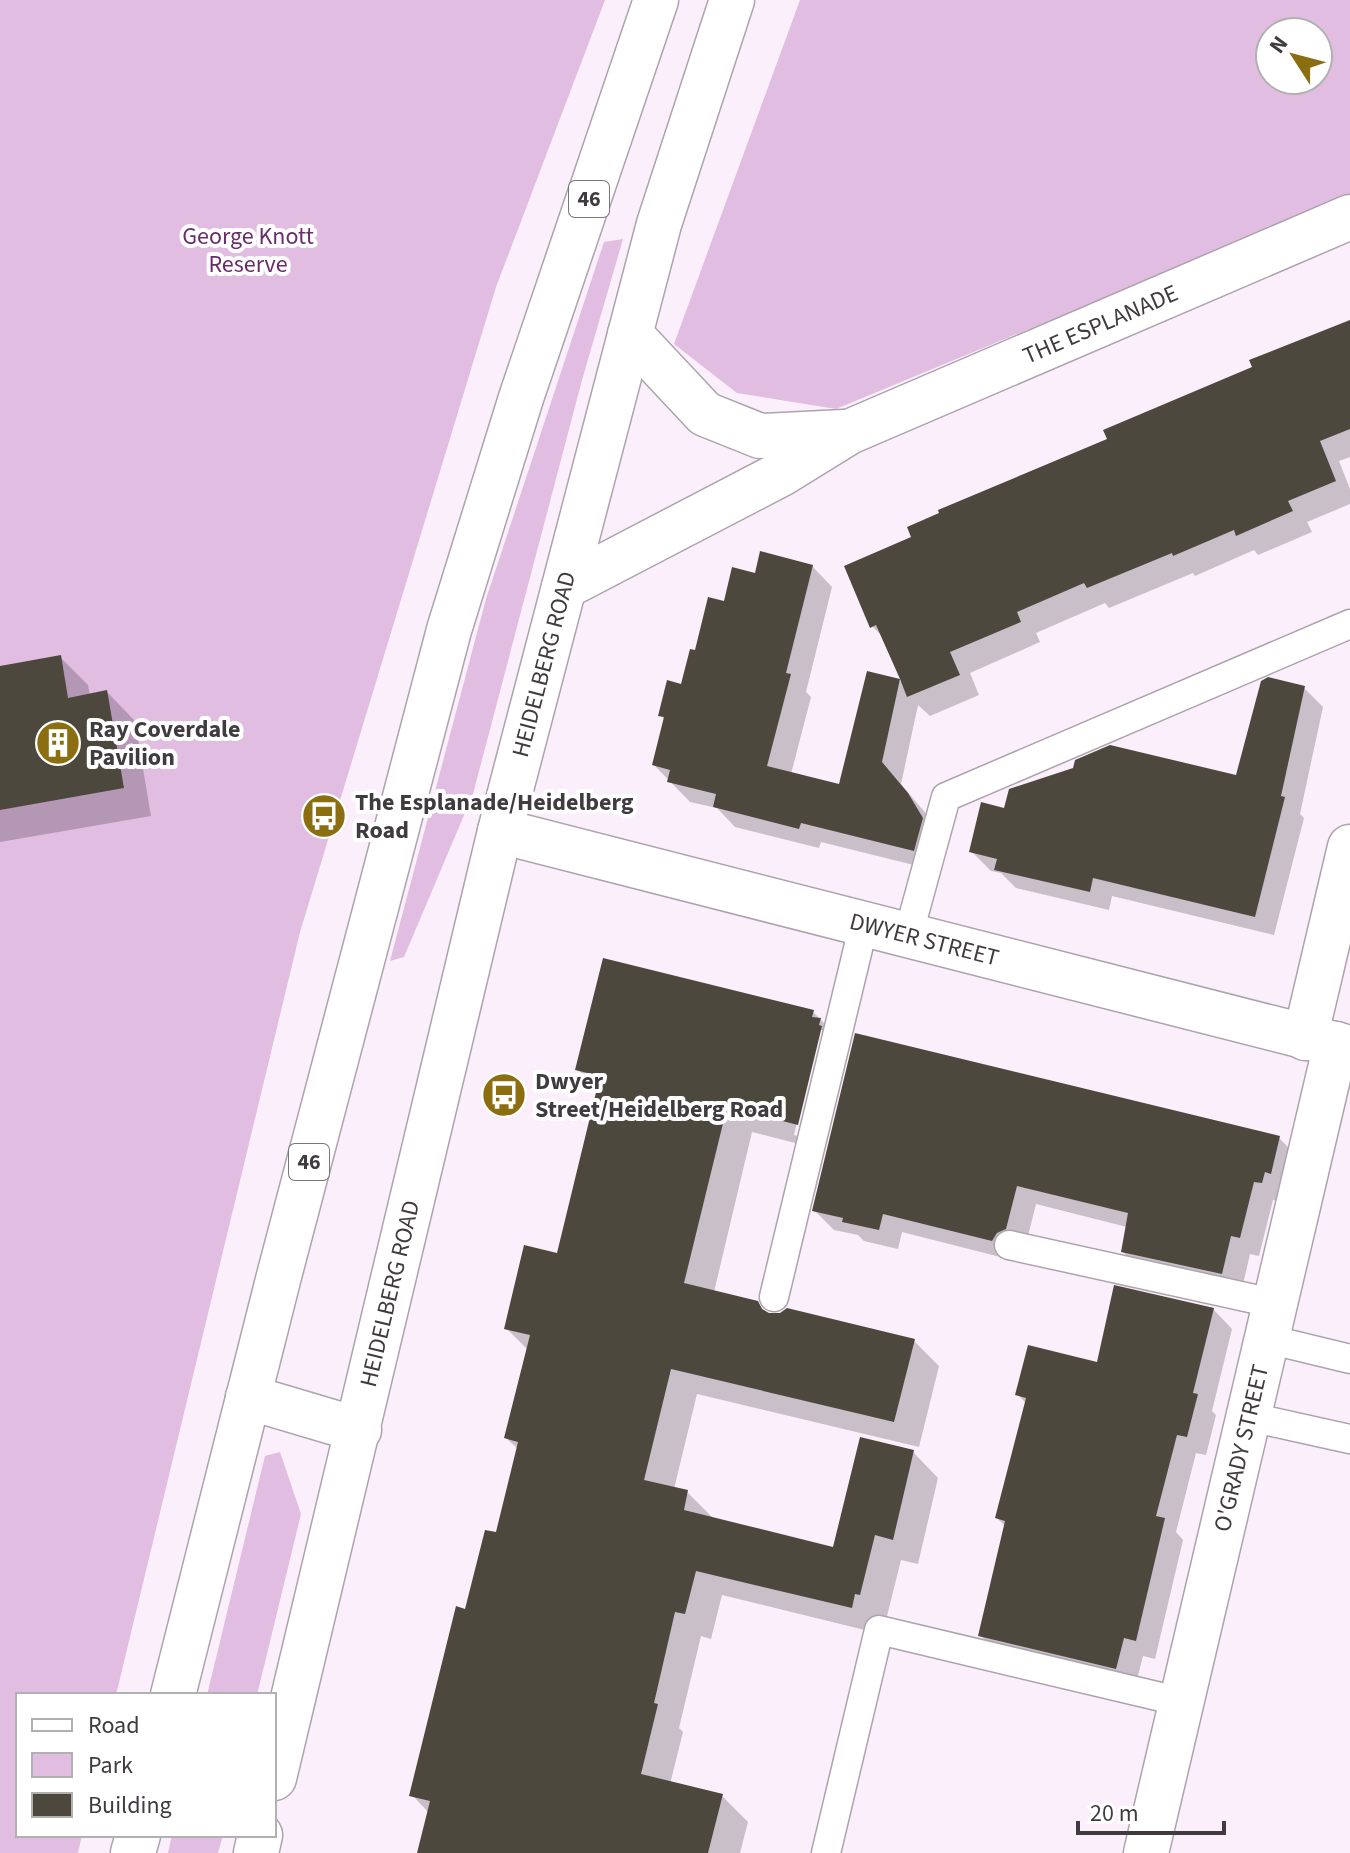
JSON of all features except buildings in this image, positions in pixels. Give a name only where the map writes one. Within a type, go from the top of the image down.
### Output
[{"type":"main road","name":"46","points":[[174,1693],[449,630],[521,398],[656,0]]},
{"type":"main road","name":"HEIDELBERG ROAD","points":[[276,1770],[500,831],[659,224],[732,0]]},
{"type":"main road","name":"THE ESPLANADE","points":[[564,587],[781,474],[849,432],[1350,217]]},
{"type":"main road","name":"THE ESPLANADE","points":[[630,334],[705,414],[760,436],[849,432]]},
{"type":"main road","name":"DWYER STREET","points":[[500,831],[1331,1043]]},
{"type":"main road","name":"O'GRADY STREET","points":[[1146,1853],[1272,1322],[1331,1043],[1350,847]]},
{"type":"main road","points":[[248,1397],[359,1430]]},
{"type":"lane","points":[[908,936],[946,797],[1350,624]]},
{"type":"lane","points":[[774,1297],[864,924]]},
{"type":"lane","points":[[1009,1245],[1272,1322],[1350,1359]]},
{"type":"lane","points":[[1250,1417],[1350,1439]]},
{"type":"lane","points":[[826,1853],[879,1630],[1182,1702]]},
{"type":"green space","name":"George Knott Reserve","points":[[0,0],[605,0],[496,287],[300,932],[116,1693],[16,1693],[16,1837],[82,1837],[78,1853],[0,1853]]},
{"type":"green space","points":[[800,0],[1350,0],[1350,196],[836,409],[737,393],[674,344]]},
{"type":"green space","points":[[623,239],[582,380],[473,794],[404,957],[390,961],[486,599],[604,242]]},
{"type":"green space","points":[[280,1452],[301,1514],[257,1693],[207,1693],[265,1456]]},
{"type":"green space","points":[[172,1837],[222,1837],[218,1853],[168,1853]]},
{"type":"place","name":"Ray Coverdale Pavilion","points":[[58,743]]},
{"type":"place","name":"The Esplanade/Heidelberg Road","points":[[324,816]]},
{"type":"place","name":"Dwyer Street/Heidelberg Road","points":[[504,1095]]}]
